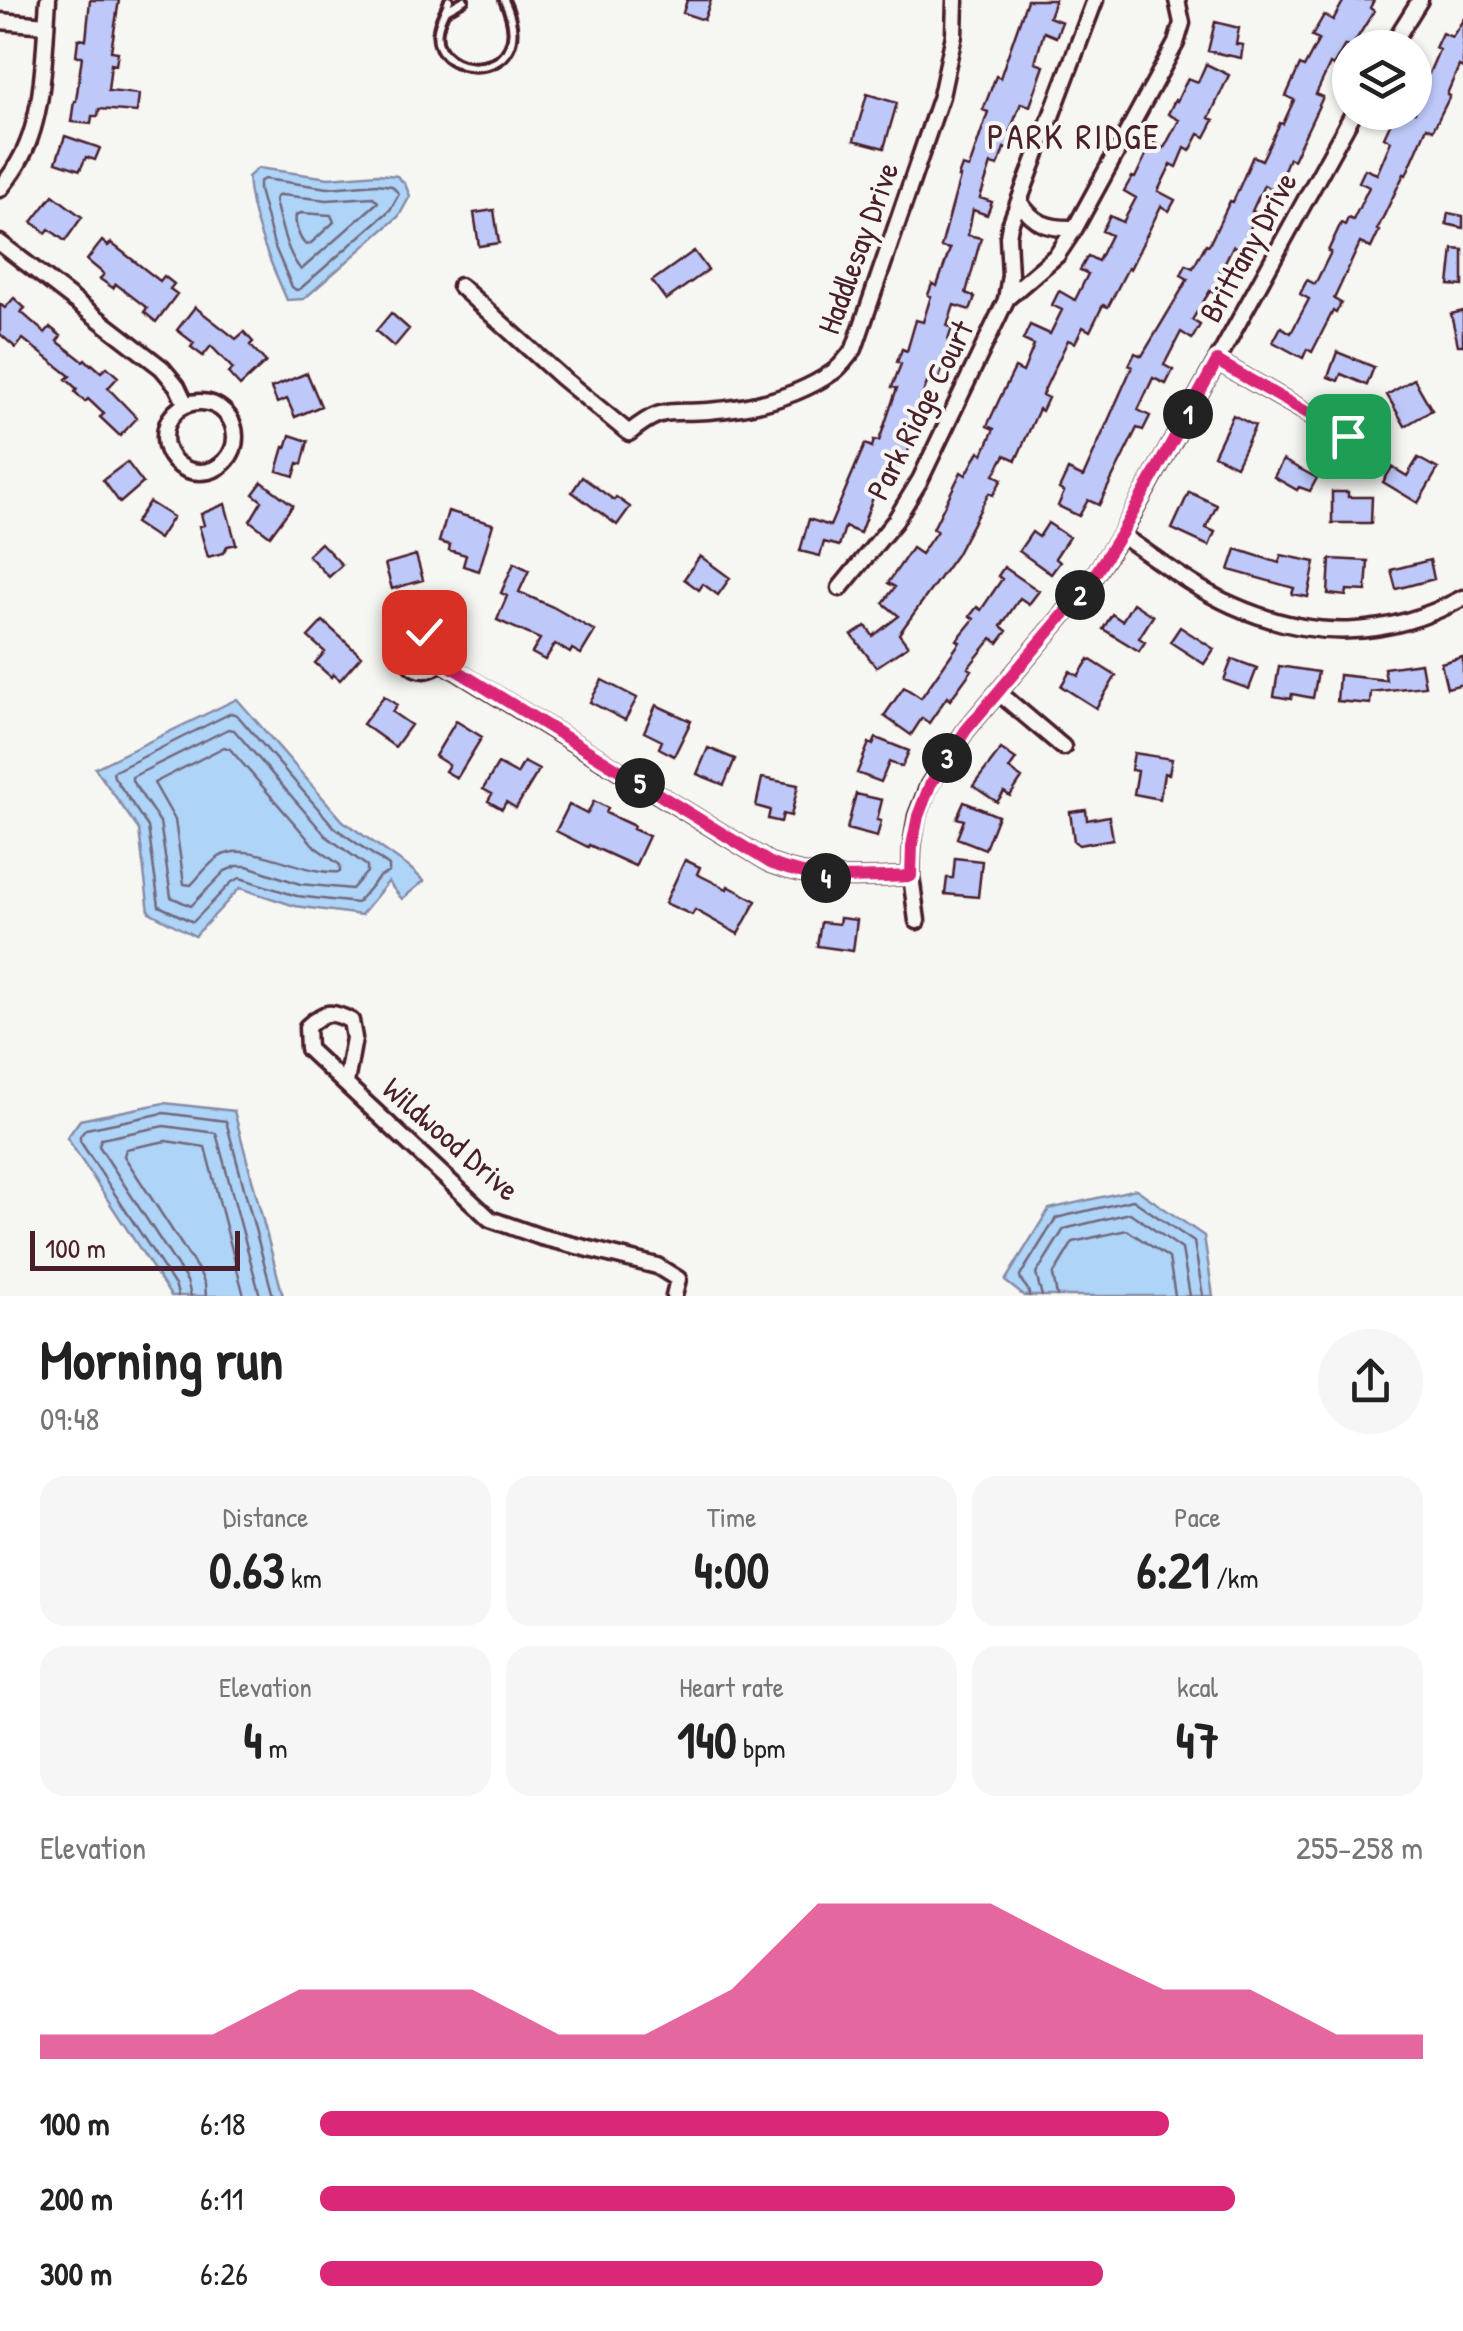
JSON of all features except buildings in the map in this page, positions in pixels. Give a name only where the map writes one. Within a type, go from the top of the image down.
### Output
[{"type":"street","points":[[0,189],[22,158],[34,124],[48,0]]},
{"type":"street","name":"Haddlesay Drive","points":[[460,286],[629,432],[646,418],[664,412],[750,406],[794,392],[835,371],[854,350],[941,96],[954,36],[955,0]]},
{"type":"street","name":"Park Ridge Court","points":[[840,588],[895,521],[920,480],[1006,300],[1010,225],[1095,0]]},
{"type":"street","name":"Park Ridge Court","points":[[1006,300],[1056,255],[1074,228],[1176,43],[1182,23],[1177,0]]},
{"type":"street","points":[[1401,30],[1420,0]]},
{"type":"street","points":[[0,21],[46,25]]},
{"type":"street","name":"Brittany Drive","points":[[918,922],[911,876],[912,846],[930,785],[966,730],[1086,588],[1121,534],[1344,130]]},
{"type":"street","points":[[1019,202],[1026,213],[1048,228],[1074,228]]},
{"type":"street","points":[[0,244],[162,368],[186,405]]},
{"type":"street","points":[[1217,361],[1348,436]]},
{"type":"street","points":[[208,402],[219,407],[234,425],[234,448],[219,466],[208,471],[186,469],[170,454],[166,431],[169,420],[186,405],[208,402]]},
{"type":"street","points":[[1121,534],[1230,604],[1270,620],[1314,629],[1358,632],[1395,625],[1432,614],[1463,598]]},
{"type":"street","points":[[440,660],[772,864],[824,878],[911,876]]},
{"type":"street","points":[[999,693],[1063,746]]},
{"type":"street","name":"Wildwood Drive","points":[[346,1083],[354,1038],[352,1021],[336,1013],[320,1015],[308,1028],[308,1050],[490,1220],[541,1238],[657,1266],[678,1279],[674,1296]]},
{"type":"lane","points":[[450,0],[438,39],[446,54],[462,65],[484,68],[500,60],[512,42],[513,22],[504,0]]},
{"type":"lane","points":[[446,11],[464,0]]},
{"type":"water","points":[[258,168],[329,178],[397,176],[410,196],[399,216],[304,299],[287,300],[253,209],[248,177]]},
{"type":"water","points":[[237,699],[343,821],[424,881],[402,899],[388,882],[361,915],[295,906],[240,888],[195,936],[149,912],[139,830],[95,768]]},
{"type":"water","points":[[164,1103],[234,1111],[283,1296],[171,1296],[67,1138],[80,1120]]},
{"type":"water","points":[[1136,1189],[1204,1236],[1213,1296],[1024,1296],[1005,1281],[1049,1209]]},
{"type":"district","name":"PARK RIDGE","points":[[1074,137]]},
{"type":"route","points":[[424,632],[440,640],[440,660],[772,864],[824,878],[911,876],[918,816],[930,785],[966,730],[1086,588],[1121,534],[1217,361],[1348,436]]}]
